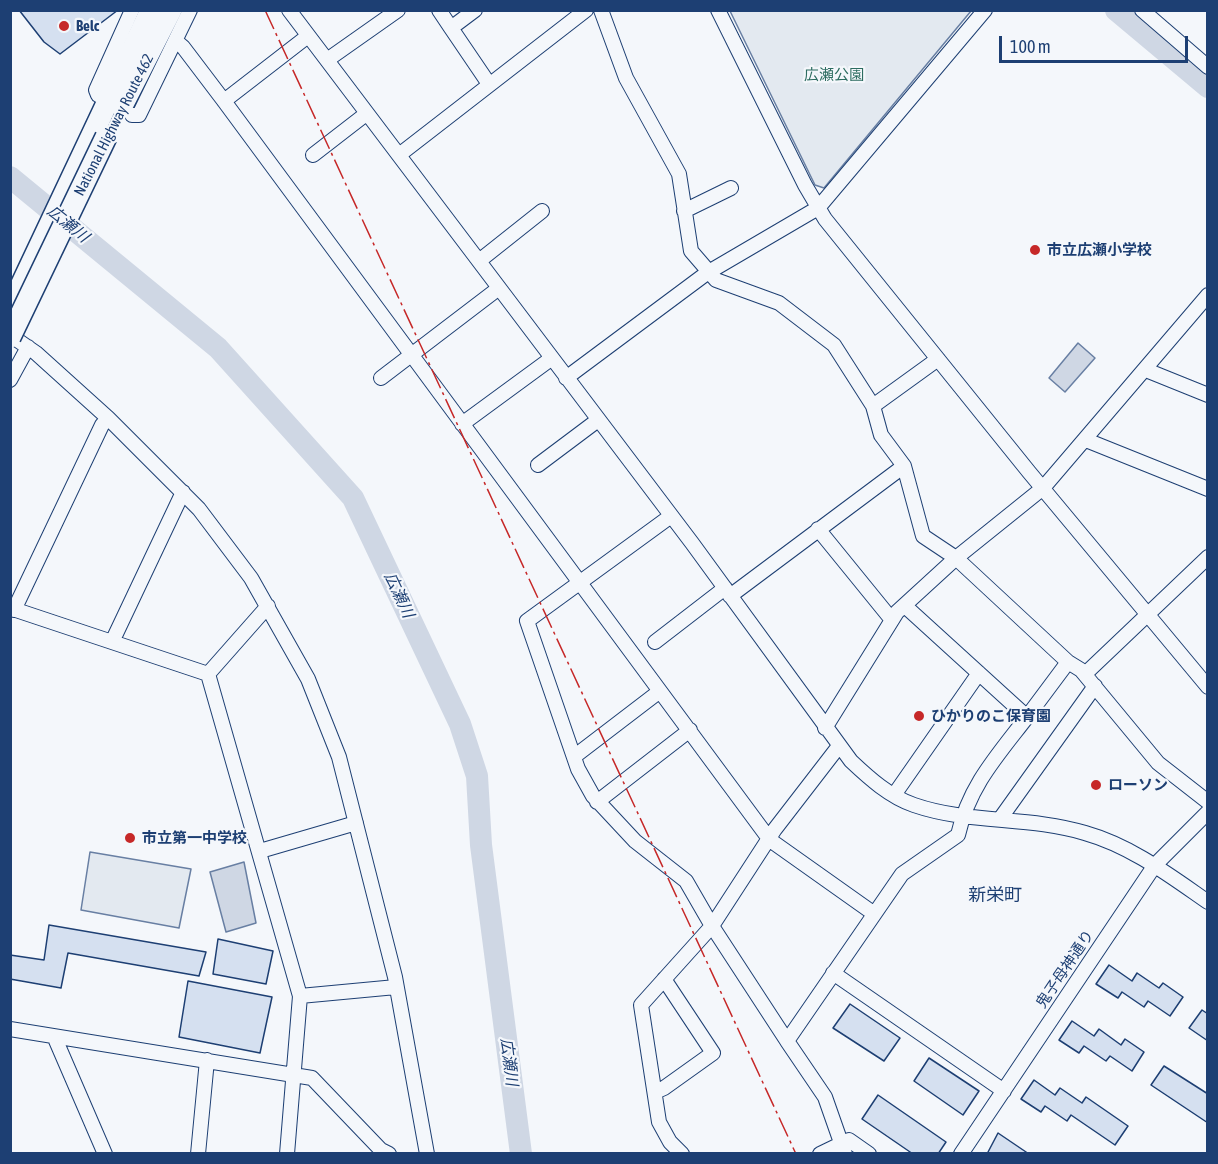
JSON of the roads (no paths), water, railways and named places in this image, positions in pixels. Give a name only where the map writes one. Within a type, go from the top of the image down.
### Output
[{"type":"highway","name":"National Highway Route 462","points":[[16,340],[151,10]]},
{"type":"highway","name":"National Highway Route 462","points":[[10,309],[101,134],[171,10]]},
{"type":"street","points":[[98,95],[96,90],[132,10]]},
{"type":"street","points":[[132,115],[139,115],[190,10]]},
{"type":"street","points":[[289,10],[728,592],[825,728],[867,776],[894,795],[912,804],[962,815],[1049,824],[1086,833],[1125,848],[1155,865],[1208,902]]},
{"type":"street","points":[[327,60],[398,10]]},
{"type":"street","points":[[439,10],[489,84]]},
{"type":"street","points":[[451,28],[475,10]]},
{"type":"street","points":[[601,10],[626,78],[679,174],[688,245],[707,273],[716,280],[779,303],[834,345],[873,406],[881,435],[904,466],[923,536],[956,558],[1068,662],[1085,674],[1158,763],[1208,801]]},
{"type":"street","points":[[718,10],[818,208],[1043,488],[1207,685]]},
{"type":"street","points":[[566,378],[707,273],[818,208],[985,10]]},
{"type":"street","points":[[1142,10],[1208,67]]},
{"type":"street","points":[[399,155],[584,11]]},
{"type":"street","points":[[224,101],[308,36]]},
{"type":"street","points":[[176,40],[224,101],[770,840],[873,913]]},
{"type":"street","points":[[313,155],[366,114]]},
{"type":"street","points":[[684,211],[731,188]]},
{"type":"street","points":[[479,261],[542,211]]},
{"type":"street","points":[[381,378],[499,288]]},
{"type":"street","points":[[825,728],[892,620],[956,558],[1043,488],[1208,295]]},
{"type":"street","points":[[10,380],[16,340]]},
{"type":"street","points":[[16,340],[108,418],[183,492],[235,554],[268,606],[308,679],[339,757],[356,823],[396,987],[427,1154]]},
{"type":"street","points":[[462,423],[552,358]]},
{"type":"street","points":[[873,406],[938,359]]},
{"type":"street","points":[[1146,370],[1208,394]]},
{"type":"street","points":[[108,418],[102,425],[12,609],[208,674]]},
{"type":"street","points":[[538,465],[598,420]]},
{"type":"street","points":[[1086,440],[1208,489]]},
{"type":"street","points":[[655,642],[818,529],[904,466]]},
{"type":"street","points":[[112,642],[183,492]]},
{"type":"street","points":[[671,516],[527,621],[578,769],[597,802],[635,841],[686,881],[712,926],[825,1097],[843,1149]]},
{"type":"street","points":[[818,529],[892,620]]},
{"type":"street","points":[[1085,674],[1149,616],[1208,557]]},
{"type":"street","points":[[208,674],[268,606]]},
{"type":"street","points":[[905,606],[1027,717]]},
{"type":"street","points":[[787,1041],[902,874],[958,835],[962,815],[976,783],[1068,662]]},
{"type":"street","points":[[894,795],[979,673]]},
{"type":"street","points":[[208,674],[300,996],[287,1154]]},
{"type":"street","points":[[1000,819],[1095,686]]},
{"type":"street","points":[[575,756],[660,692]]},
{"type":"street","points":[[597,802],[690,730]]},
{"type":"street","points":[[682,1154],[670,1142],[659,1122],[642,1005],[712,926],[770,840],[839,746]]},
{"type":"street","name":"鬼子母神通り","points":[[961,1154],[1155,865],[1208,812]]},
{"type":"street","points":[[260,851],[356,823]]},
{"type":"street","points":[[1194,826],[1208,831]]},
{"type":"street","points":[[833,974],[1004,1091]]},
{"type":"street","points":[[655,1092],[713,1053],[664,979]]},
{"type":"street","points":[[300,996],[396,987]]},
{"type":"street","points":[[10,1029],[312,1078],[383,1152]]},
{"type":"street","points":[[54,1036],[105,1154]]},
{"type":"street","points":[[198,1154],[207,1060]]},
{"type":"street","points":[[820,1154],[843,1149],[849,1140],[869,1154]]},
{"type":"waterway","points":[[1116,10],[1208,87]]},
{"type":"waterway","name":"広瀬川","points":[[10,177],[218,348],[353,498],[460,724],[477,776],[481,845],[521,1154]]},
{"type":"place","name":"Belc","points":[[64,26]]},
{"type":"place","name":"市立広瀬小学校","points":[[1035,250]]},
{"type":"place","name":"ひかりのこ保育園","points":[[919,716]]},
{"type":"place","name":"ローソン","points":[[1096,785]]},
{"type":"place","name":"市立第一中学校","points":[[130,838]]},
{"type":"district","name":"新栄町","points":[[995,895]]},
{"type":"park label","name":"広瀬公園","points":[[834,75]]}]
